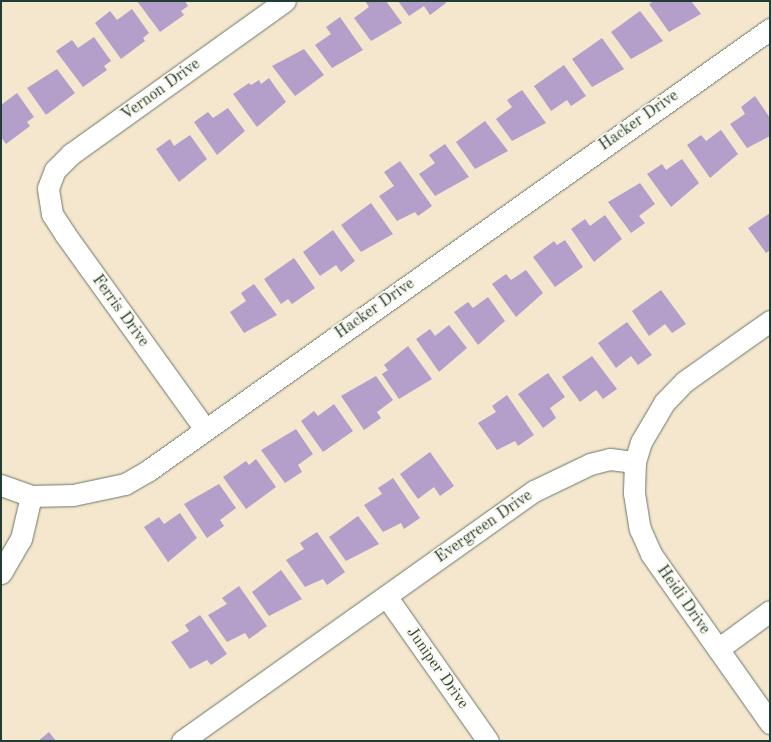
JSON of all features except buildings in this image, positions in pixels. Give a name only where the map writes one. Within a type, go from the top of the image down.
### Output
[{"type":"street","name":"Vernon Drive","points":[[48,188],[55,170],[71,154],[285,1]]},
{"type":"street","name":"Hacker Drive","points":[[31,496],[73,494],[125,484],[770,29]]},
{"type":"street","name":"Ferris Drive","points":[[48,188],[52,214],[65,234],[205,429]]},
{"type":"street","points":[[635,462],[647,428],[673,392],[770,322]]},
{"type":"street","name":"Evergreen Drive","points":[[182,741],[386,596],[559,476],[610,459],[635,462]]},
{"type":"street","name":"Heidi Drive","points":[[635,462],[634,493],[646,546],[770,723]]},
{"type":"street","points":[[1,485],[31,496],[21,539],[1,573]]},
{"type":"street","name":"Juniper Drive","points":[[386,596],[488,741]]},
{"type":"street","points":[[718,649],[770,612]]}]
